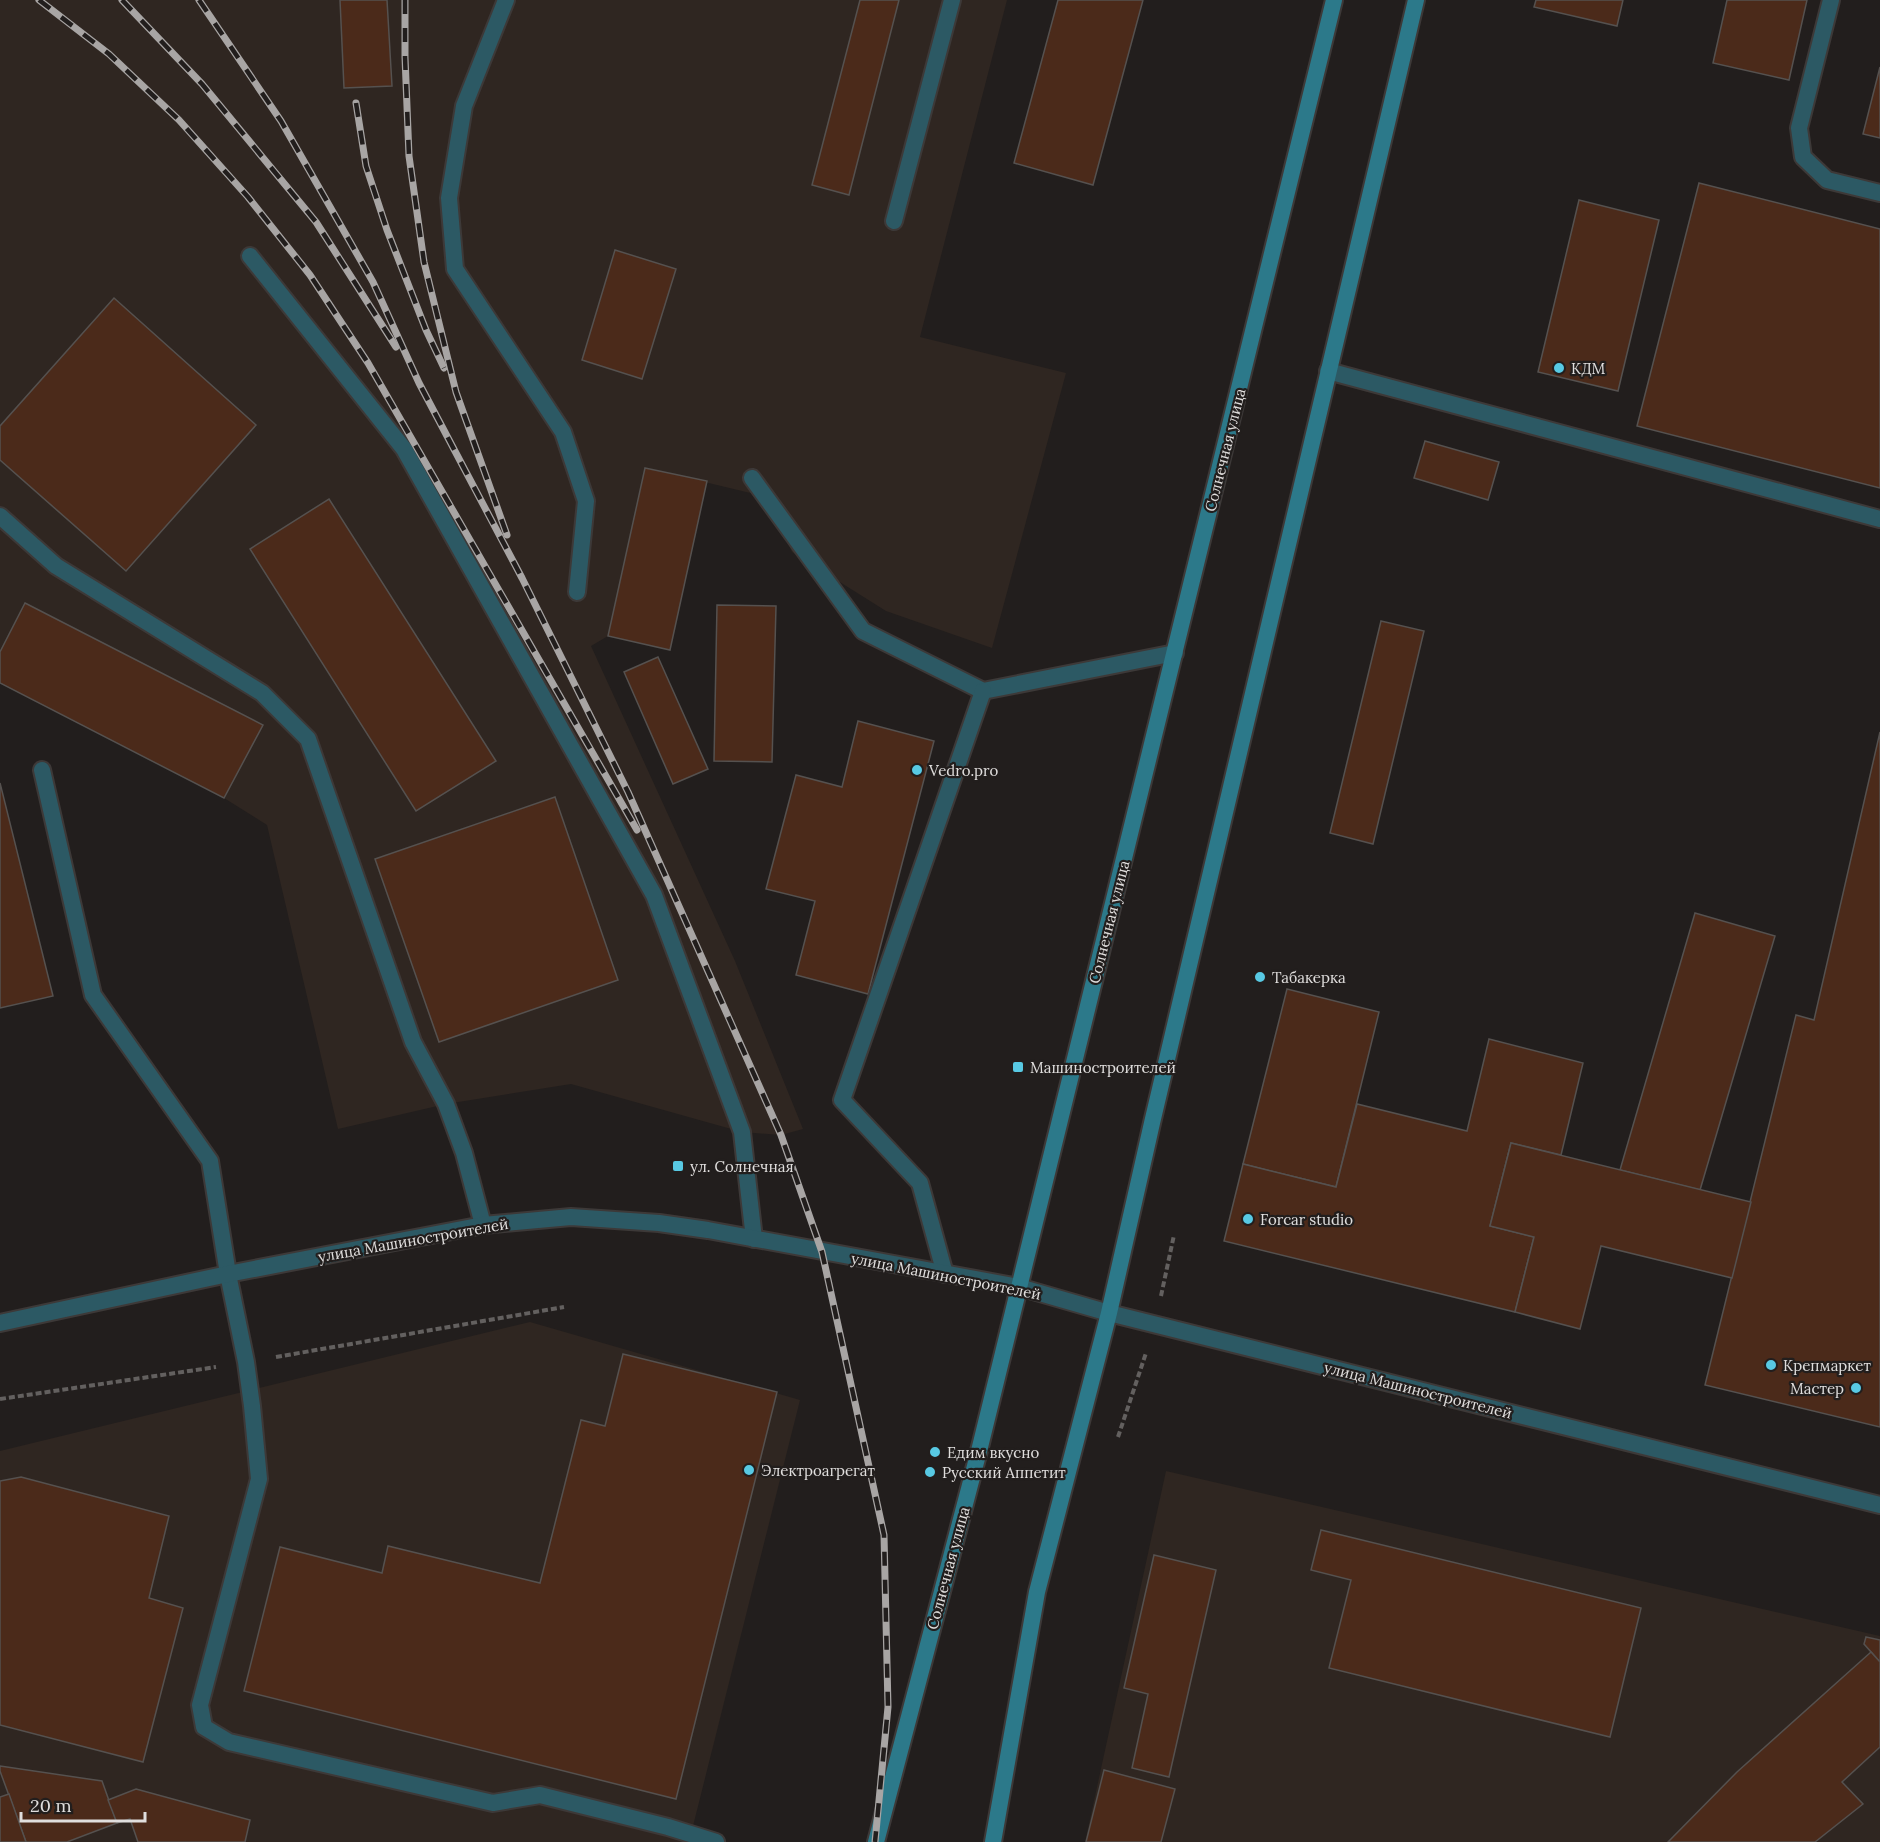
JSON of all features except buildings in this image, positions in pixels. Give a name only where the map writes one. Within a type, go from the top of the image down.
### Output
[{"type":"main road","name":"Солнечная улица","points":[[876,1842],[977,1458],[1334,0]]},
{"type":"main road","points":[[993,1842],[1037,1592],[1109,1313],[1416,0]]},
{"type":"street","points":[[506,0],[464,106],[449,198],[455,269],[563,432],[586,501],[577,592]]},
{"type":"street","points":[[894,221],[952,0]]},
{"type":"street","points":[[1831,0],[1799,128],[1803,157],[1827,180],[1880,193]]},
{"type":"street","points":[[250,255],[404,449],[654,895],[742,1132],[754,1239]]},
{"type":"street","points":[[1328,370],[1880,519]]},
{"type":"street","points":[[752,478],[863,631],[983,691],[1175,653]]},
{"type":"street","points":[[0,516],[56,566],[262,693],[308,739],[412,1042],[446,1104],[464,1153],[483,1225]]},
{"type":"street","points":[[945,1274],[920,1183],[842,1100],[983,691]]},
{"type":"street","points":[[42,770],[93,995],[210,1161],[228,1274],[246,1362],[259,1479],[201,1706],[204,1727],[229,1742],[493,1803],[540,1795],[668,1827],[716,1842]]},
{"type":"street","name":"улица Машиностроителей","points":[[0,1323],[228,1274],[483,1225],[571,1217],[658,1223],[1019,1287],[1109,1313],[1880,1505]]},
{"type":"path","points":[[0,1399],[246,1362],[564,1307]]},
{"type":"shaded area","points":[[0,0],[1007,0],[920,337],[1066,373],[992,648],[886,611],[792,552],[767,497],[646,468],[608,636],[591,646],[735,961],[803,1129],[781,1135],[742,1132],[571,1084],[446,1104],[338,1129],[267,825],[224,798],[0,683]]},
{"type":"shaded area","points":[[530,1322],[800,1400],[689,1842],[0,1842],[0,1451]]},
{"type":"shaded area","points":[[1166,1471],[1880,1636],[1880,1842],[1085,1842]]},
{"type":"railway","points":[[39,0],[109,54],[179,120],[248,197],[310,275],[368,363],[637,830]]},
{"type":"railway","points":[[122,0],[202,84],[316,222],[396,347]]},
{"type":"railway","points":[[199,0],[281,121],[373,282],[419,383],[522,578],[628,792],[781,1135],[822,1252],[884,1535],[888,1707],[875,1842]]},
{"type":"railway","points":[[405,0],[409,156],[424,262],[456,392],[507,535]]},
{"type":"railway","points":[[356,103],[366,166],[387,230],[426,330],[444,368]]},
{"type":"place","name":"КДМ","points":[[1559,368]]},
{"type":"place","name":"Vedro.pro","points":[[917,770]]},
{"type":"place","name":"Табакерка","points":[[1260,977]]},
{"type":"place","name":"Машиностроителей","points":[[1018,1067]]},
{"type":"place","name":"ул. Солнечная","points":[[678,1166]]},
{"type":"place","name":"Forcar studio","points":[[1248,1219]]},
{"type":"place","name":"Крепмаркет","points":[[1771,1365]]},
{"type":"place","name":"Мастер","points":[[1856,1388]]},
{"type":"place","name":"Едим вкусно","points":[[935,1452]]},
{"type":"place","name":"Электроагрегат","points":[[749,1470]]},
{"type":"place","name":"Русский Аппетит","points":[[930,1472]]}]
